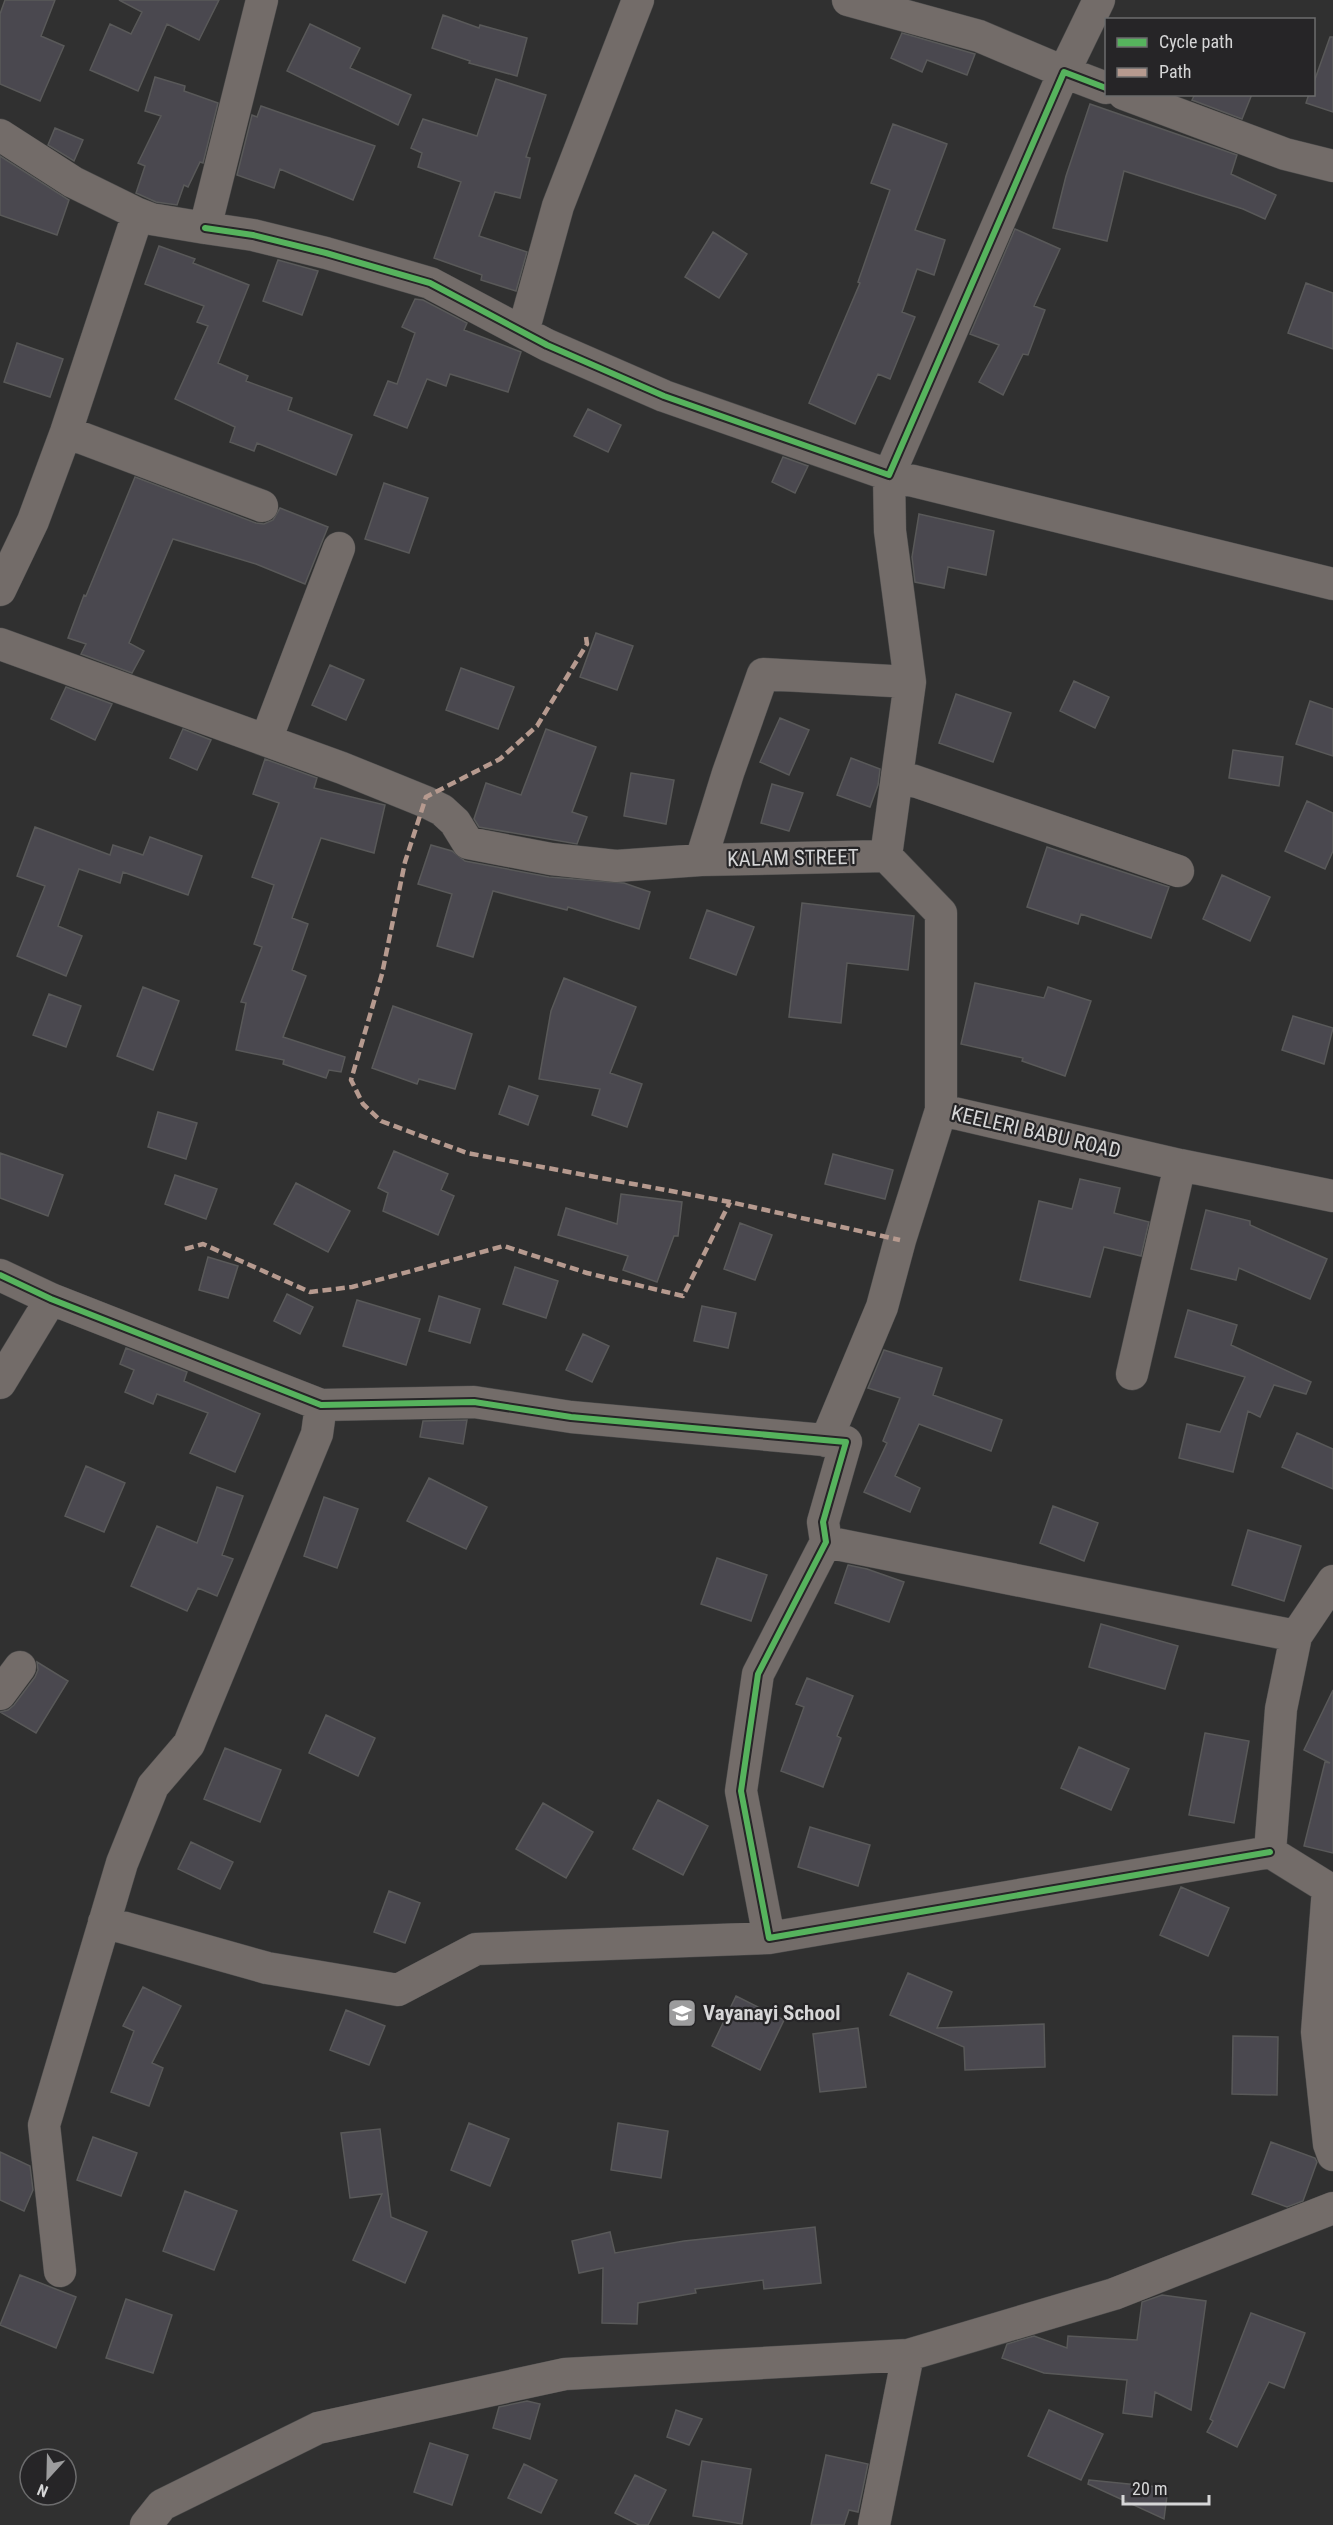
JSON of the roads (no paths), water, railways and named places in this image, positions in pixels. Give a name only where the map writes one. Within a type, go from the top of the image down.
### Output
[{"type":"street","points":[[205,228],[262,0]]},
{"type":"street","points":[[523,332],[558,206],[638,0]]},
{"type":"street","points":[[848,0],[979,36],[1105,87]]},
{"type":"street","points":[[940,1110],[941,913],[886,856],[910,682],[890,531],[889,475],[1064,72],[1099,0]]},
{"type":"street","points":[[1129,96],[1285,154],[1333,166]]},
{"type":"street","points":[[0,135],[73,182],[151,219],[253,236],[326,253],[430,283],[547,345],[664,396],[889,475],[1333,584]]},
{"type":"street","points":[[0,590],[33,521],[66,432],[138,214]]},
{"type":"street","points":[[66,432],[262,506]]},
{"type":"street","points":[[266,740],[339,548]]},
{"type":"street","name":"KALAM STREET","points":[[0,644],[266,740],[426,802],[442,810],[455,822],[468,843],[551,859],[616,866],[701,860],[886,856]]},
{"type":"street","points":[[701,860],[763,674],[910,682]]},
{"type":"street","points":[[897,775],[1178,870]]},
{"type":"street","name":"KEELERI BABU ROAD","points":[[826,1441],[882,1307],[940,1110],[1180,1165],[1333,1196]]},
{"type":"street","points":[[1132,1374],[1180,1165]]},
{"type":"street","points":[[0,1275],[51,1299],[321,1405],[474,1402],[571,1418],[846,1442],[823,1522],[825,1542],[758,1674],[741,1791],[769,1938]]},
{"type":"street","points":[[0,1383],[51,1299]]},
{"type":"street","points":[[60,2271],[44,2125],[122,1863],[153,1786],[189,1744],[194,1733],[317,1434],[321,1405]]},
{"type":"street","points":[[825,1542],[1296,1636]]},
{"type":"street","points":[[1269,1852],[1281,1709],[1296,1636],[1333,1581]]},
{"type":"street","points":[[0,1694],[20,1667]]},
{"type":"street","points":[[105,1922],[267,1968],[398,1990],[476,1949],[769,1938],[1269,1852],[1330,1888],[1317,2032],[1329,2144],[1333,2155]]},
{"type":"street","points":[[146,2525],[162,2505],[318,2428],[565,2374],[908,2355],[1114,2294],[1333,2208]]},
{"type":"street","points":[[874,2525],[908,2355]]},
{"type":"place","name":"Vayanayi School","points":[[682,2013]]}]
